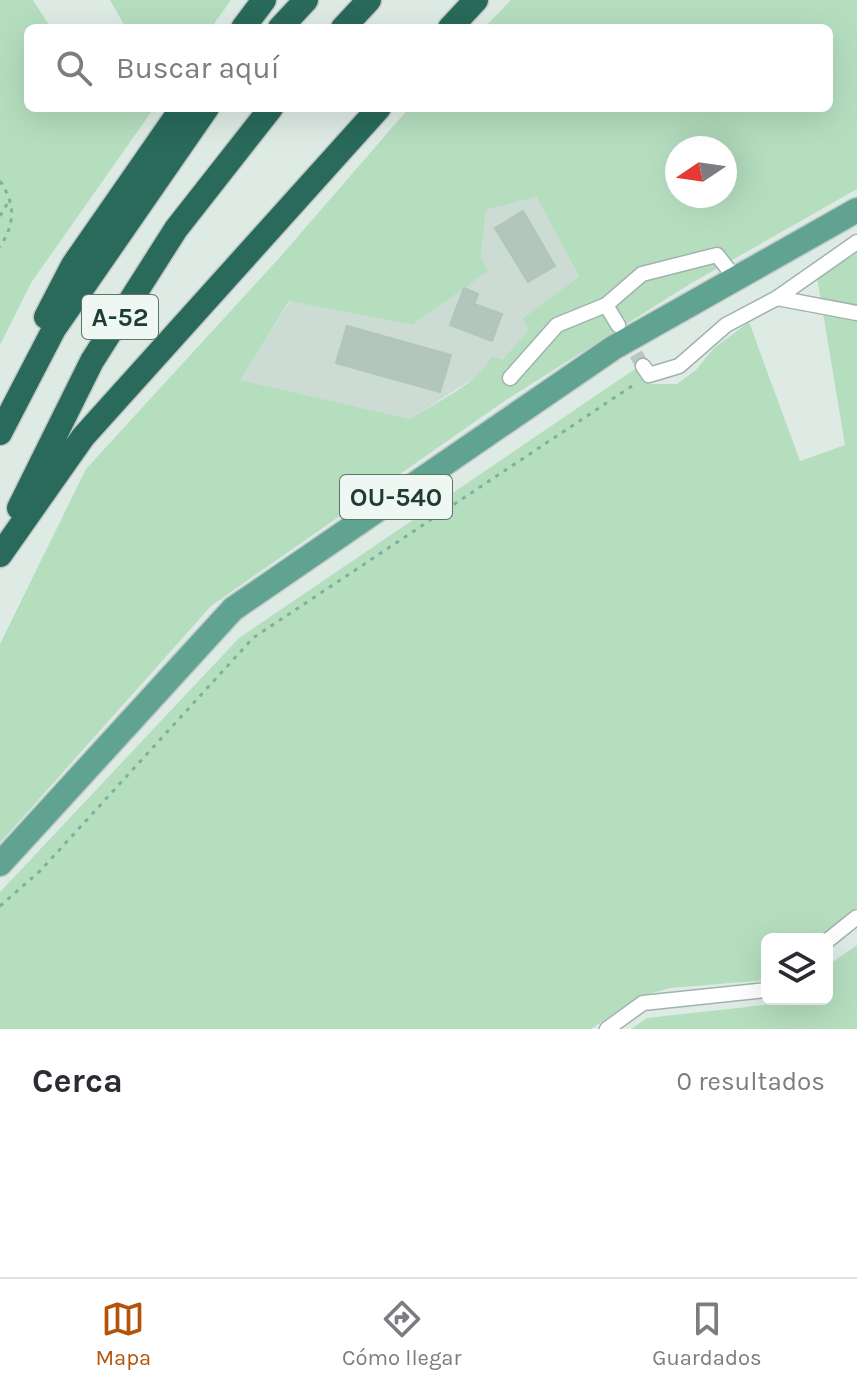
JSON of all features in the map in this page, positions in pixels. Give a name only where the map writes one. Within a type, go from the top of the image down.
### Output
[{"type":"highway","points":[[246,24],[264,0]]},
{"type":"highway","points":[[284,24],[306,0]]},
{"type":"highway","points":[[347,24],[369,0]]},
{"type":"highway","points":[[454,24],[476,0]]},
{"type":"highway","points":[[0,401],[73,265],[179,112]]},
{"type":"highway","name":"A-52","points":[[0,433],[54,329],[204,112]]},
{"type":"highway","name":"A-52","points":[[0,546],[92,361],[176,229],[268,112]]},
{"type":"highway","points":[[0,555],[83,437],[375,112]]},
{"type":"main road","name":"OU-540","points":[[0,864],[233,609],[613,348],[857,210]]},
{"type":"street","points":[[646,370],[679,366],[726,325],[777,298],[857,242]]},
{"type":"street","points":[[510,378],[557,325],[606,305],[642,274],[717,255],[736,279]]},
{"type":"street","points":[[777,298],[857,313]]},
{"type":"street","points":[[606,305],[618,325]]},
{"type":"street","points":[[833,936],[857,917]]},
{"type":"street","points":[[607,1029],[643,1003],[761,991]]},
{"type":"path","points":[[0,181],[11,197],[13,226],[0,247]]},
{"type":"path","points":[[0,216],[11,197]]},
{"type":"path","points":[[0,906],[40,871],[96,806],[253,638],[646,370]]},
{"type":"shaded area","points":[[538,197],[579,278],[522,319],[529,330],[502,360],[410,419],[239,380],[290,301],[412,325],[487,271],[481,258],[486,210]]},
{"type":"green space","points":[[0,0],[33,0],[48,24],[24,24],[24,112],[151,112],[31,283],[0,345]]},
{"type":"green space","points":[[110,0],[231,0],[214,24],[124,24]]},
{"type":"green space","points":[[511,0],[857,0],[857,189],[690,284],[506,400],[211,606],[0,843],[0,644],[86,469],[281,256],[406,112],[833,112],[833,24],[488,24]],"holes":[[[537,197],[579,277],[522,319],[529,330],[502,360],[492,356],[467,384],[410,419],[240,380],[289,301],[412,325],[488,271],[481,257],[486,210]]]},
{"type":"green space","points":[[857,253],[857,907],[827,933],[761,933],[761,980],[670,988],[639,997],[591,1029],[0,1029],[0,892],[239,638],[635,369],[650,384],[677,384],[696,370],[714,348],[749,322],[800,461],[845,445],[817,277]]},
{"type":"green space","points":[[857,945],[857,1029],[631,1029],[647,1018],[763,1005],[833,1005],[833,962]]},
{"type":"building","points":[[523,211],[555,266],[528,282],[495,228]]},
{"type":"building","points":[[464,288],[478,294],[474,304],[502,314],[492,341],[450,325]]},
{"type":"building","points":[[347,326],[451,355],[440,392],[336,363]]},
{"type":"tunnel","points":[[625,336],[643,366]]}]
